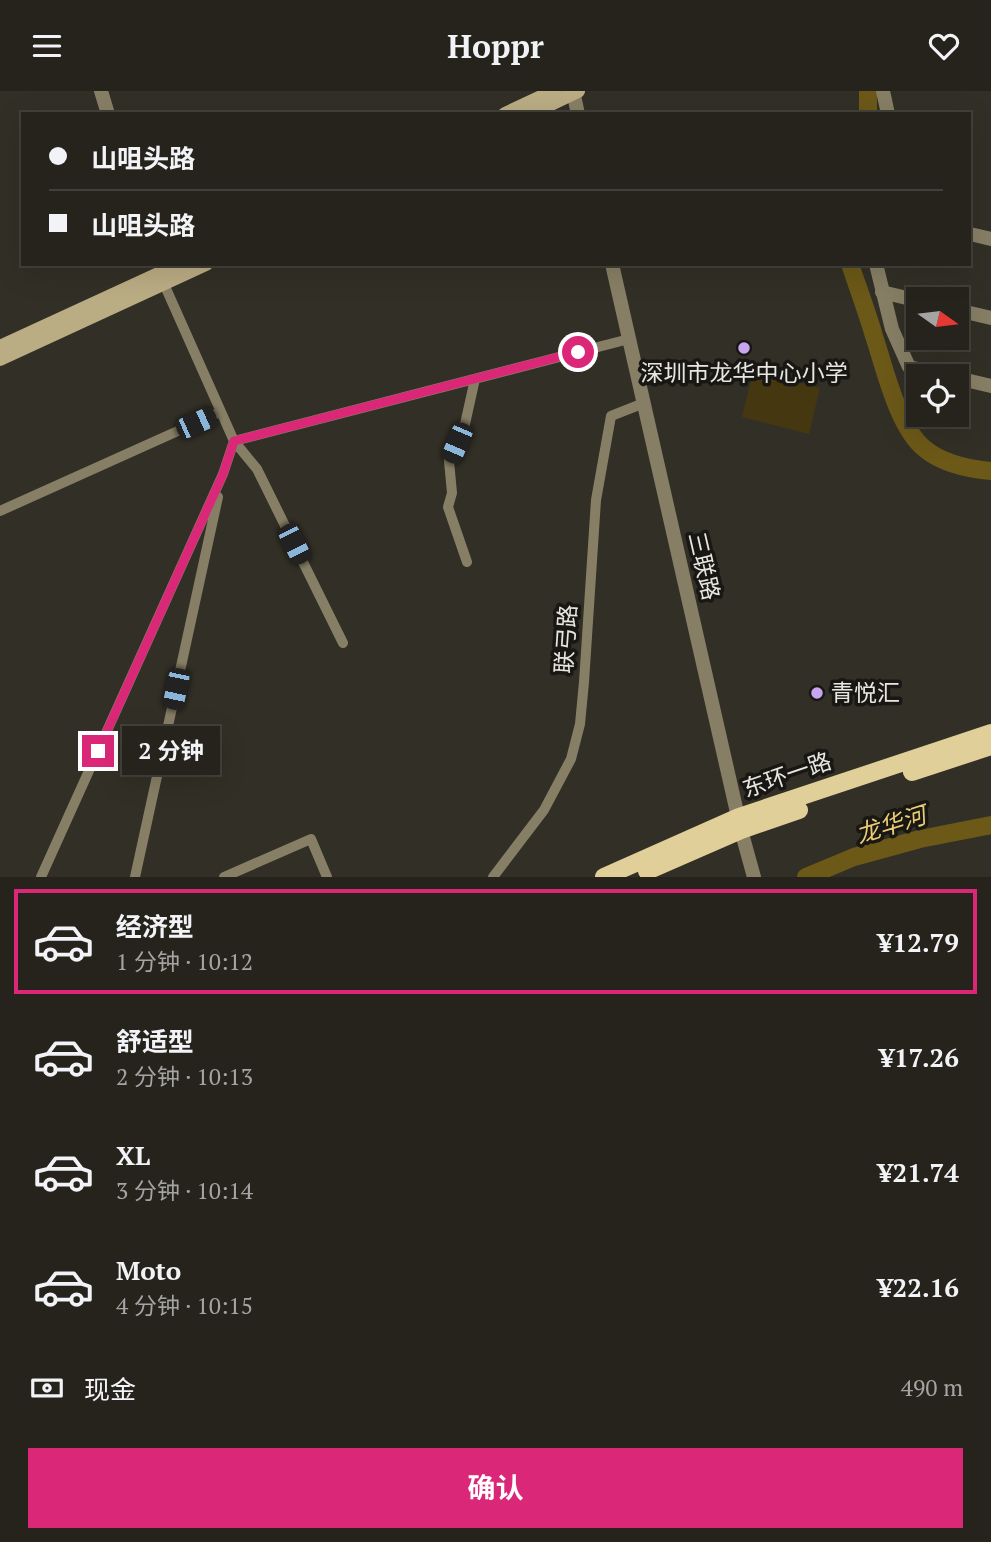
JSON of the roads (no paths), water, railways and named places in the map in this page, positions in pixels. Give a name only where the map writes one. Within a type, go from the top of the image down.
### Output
[{"type":"main road","points":[[509,112],[554,91]]},
{"type":"main road","points":[[534,112],[575,92]]},
{"type":"main road","points":[[0,347],[161,274],[197,266]]},
{"type":"main road","points":[[0,359],[161,274]]},
{"type":"main road","name":"东环一路","points":[[604,877],[740,824],[991,733]]},
{"type":"main road","name":"东环一路","points":[[634,877],[740,824],[991,746]]},
{"type":"street","points":[[100,91],[107,112]]},
{"type":"street","points":[[883,91],[888,112]]},
{"type":"street","points":[[575,92],[578,112]]},
{"type":"street","points":[[971,234],[991,239]]},
{"type":"street","name":"三联路","points":[[612,266],[754,877]]},
{"type":"street","points":[[876,266],[892,329],[908,364]]},
{"type":"street","points":[[161,274],[234,441],[257,469],[343,643]]},
{"type":"street","points":[[882,292],[906,298]]},
{"type":"street","points":[[970,313],[991,318]]},
{"type":"street","points":[[234,441],[629,339]]},
{"type":"street","points":[[467,562],[449,507],[452,493],[449,461],[465,424],[475,379]]},
{"type":"street","points":[[969,381],[991,386]]},
{"type":"street","name":"联弓路","points":[[493,877],[544,810],[572,759],[580,725],[584,682],[596,500],[611,417],[644,403]]},
{"type":"street","points":[[0,511],[220,412]]},
{"type":"street","points":[[41,877],[223,474],[234,441]]},
{"type":"street","points":[[135,877],[223,474]]},
{"type":"street","points":[[224,877],[311,839],[327,877]]},
{"type":"waterway","name":"龙华河","points":[[868,91],[868,112]]},
{"type":"waterway","name":"龙华河","points":[[851,266],[894,397],[907,427],[932,454],[965,467],[991,471]]},
{"type":"waterway","name":"龙华河","points":[[806,877],[854,857],[920,839],[991,825]]},
{"type":"place","name":"深圳市龙华中心小学","points":[[744,348]]},
{"type":"place","name":"青悦汇","points":[[817,693]]}]
